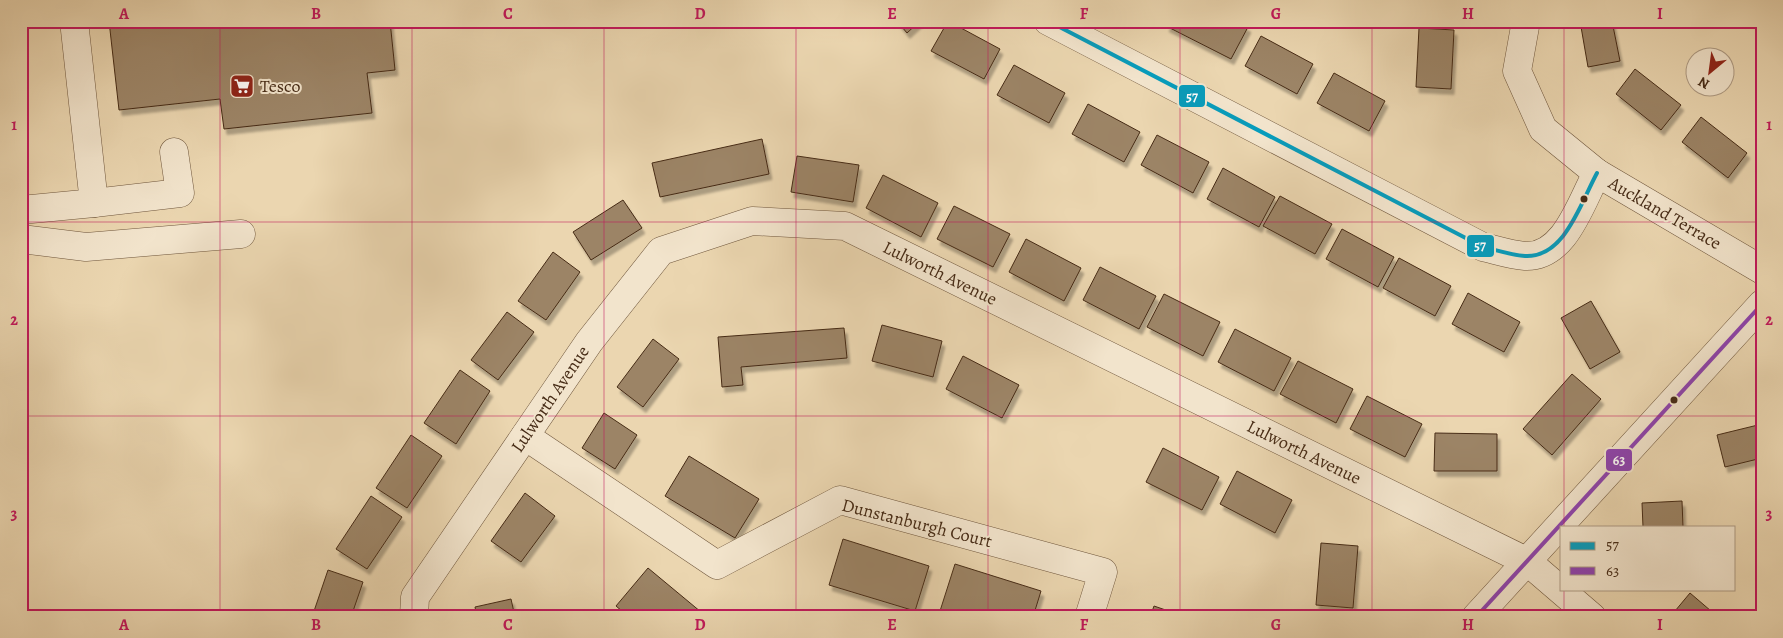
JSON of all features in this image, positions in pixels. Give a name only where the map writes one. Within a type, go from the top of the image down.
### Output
[{"type":"street","points":[[74,21],[94,203]]},
{"type":"street","points":[[1048,21],[1483,247],[1526,256],[1549,251],[1564,235],[1597,174]]},
{"type":"street","name":"Auckland Terrace","points":[[1526,21],[1517,71],[1543,129],[1597,174],[1762,270]]},
{"type":"street","points":[[21,210],[180,193],[174,152]]},
{"type":"street","name":"Lulworth Avenue","points":[[414,617],[416,597],[589,342],[661,251],[752,221],[845,226],[1528,562],[1560,590]]},
{"type":"street","points":[[21,239],[86,247],[241,234]]},
{"type":"street","points":[[1561,526],[1762,304]]},
{"type":"street","name":"Dunstanburgh Court","points":[[525,436],[717,565],[840,500],[1103,572],[1089,617]]},
{"type":"street","points":[[1476,617],[1560,527]]},
{"type":"street","name":"Lulworth Avenue","points":[[1561,590],[1592,617]]},
{"type":"building","name":"Tesco","points":[[109,21],[390,21],[395,70],[367,73],[372,113],[224,129],[220,99],[119,110]]},
{"type":"building","points":[[897,21],[920,21],[907,33]]},
{"type":"building","points":[[948,21],[1000,49],[984,79],[931,51]]},
{"type":"building","points":[[1169,21],[1237,21],[1248,27],[1231,59],[1166,26]]},
{"type":"building","points":[[1580,21],[1612,21],[1620,61],[1588,67]]},
{"type":"building","points":[[1419,28],[1454,30],[1451,89],[1416,87]]},
{"type":"building","points":[[1261,36],[1313,64],[1297,94],[1245,66]]},
{"type":"building","points":[[1014,65],[1065,93],[1049,123],[997,95]]},
{"type":"building","points":[[1635,69],[1681,105],[1661,130],[1616,94]]},
{"type":"building","points":[[1334,73],[1385,101],[1369,131],[1317,103]]},
{"type":"building","points":[[1088,104],[1140,132],[1124,162],[1072,134]]},
{"type":"building","points":[[1701,117],[1747,153],[1728,178],[1682,142]]},
{"type":"building","points":[[1157,135],[1209,162],[1193,193],[1141,165]]},
{"type":"building","points":[[762,139],[769,174],[660,197],[652,163]]},
{"type":"building","points":[[797,156],[859,165],[853,202],[791,192]]},
{"type":"building","points":[[1223,168],[1275,197],[1259,227],[1207,199]]},
{"type":"building","points":[[883,175],[938,203],[921,237],[866,208]]},
{"type":"building","points":[[1280,196],[1332,224],[1315,254],[1263,226]]},
{"type":"building","points":[[623,200],[642,228],[591,260],[573,232]]},
{"type":"building","points":[[954,206],[1010,234],[993,267],[937,239]]},
{"type":"building","points":[[1342,229],[1394,257],[1378,287],[1326,259]]},
{"type":"building","points":[[1026,239],[1081,268],[1064,301],[1009,272]]},
{"type":"building","points":[[553,252],[580,272],[546,320],[518,301]]},
{"type":"building","points":[[1399,258],[1451,286],[1435,316],[1383,288]]},
{"type":"building","points":[[1100,267],[1156,296],[1139,329],[1083,300]]},
{"type":"building","points":[[1468,293],[1520,322],[1504,352],[1452,324]]},
{"type":"building","points":[[1164,294],[1220,322],[1203,356],[1147,327]]},
{"type":"building","points":[[1591,301],[1620,352],[1590,369],[1561,318]]},
{"type":"building","points":[[507,312],[534,332],[498,380],[471,360]]},
{"type":"building","points":[[882,325],[942,341],[933,377],[872,361]]},
{"type":"building","points":[[844,328],[847,358],[741,367],[743,385],[722,387],[718,337]]},
{"type":"building","points":[[1235,329],[1291,358],[1274,391],[1218,362]]},
{"type":"building","points":[[653,339],[679,359],[643,407],[617,387]]},
{"type":"building","points":[[963,356],[1019,385],[1002,418],[946,389]]},
{"type":"building","points":[[1298,361],[1353,389],[1336,423],[1280,394]]},
{"type":"building","points":[[460,370],[490,391],[456,444],[424,423]]},
{"type":"building","points":[[1572,374],[1601,399],[1552,455],[1523,429]]},
{"type":"building","points":[[1367,396],[1422,424],[1405,457],[1350,429]]},
{"type":"building","points":[[604,413],[637,435],[615,469],[582,448]]},
{"type":"building","points":[[1762,424],[1762,458],[1725,467],[1717,435]]},
{"type":"building","points":[[1435,433],[1497,434],[1497,471],[1434,471]]},
{"type":"building","points":[[411,435],[442,456],[407,508],[376,488]]},
{"type":"building","points":[[1163,448],[1219,477],[1202,510],[1146,482]]},
{"type":"building","points":[[689,456],[759,499],[735,538],[665,496]]},
{"type":"building","points":[[1237,471],[1292,500],[1275,533],[1220,504]]},
{"type":"building","points":[[525,493],[555,516],[521,562],[491,541]]},
{"type":"building","points":[[371,496],[402,517],[367,569],[336,549]]},
{"type":"building","points":[[1682,501],[1683,526],[1643,526],[1642,503]]},
{"type":"building","points":[[843,539],[929,566],[915,611],[829,585]]},
{"type":"building","points":[[1321,543],[1358,546],[1353,608],[1316,605]]},
{"type":"building","points":[[955,564],[1041,591],[1033,617],[961,617],[940,611]]},
{"type":"building","points":[[648,568],[707,617],[629,617],[616,606]]},
{"type":"building","points":[[328,570],[363,582],[351,617],[312,617]]},
{"type":"building","points":[[1690,593],[1718,617],[1670,617]]},
{"type":"building","points":[[511,599],[515,617],[477,617],[475,607]]},
{"type":"building","points":[[1154,606],[1186,617],[1150,617]]},
{"type":"transit line","name":"57","points":[[1048,21],[1483,247],[1525,256],[1539,254],[1551,248],[1561,238],[1578,213],[1597,173]]},
{"type":"transit line","name":"63","points":[[1476,617],[1762,304]]},
{"type":"place","name":"Tesco","points":[[242,86]]}]
